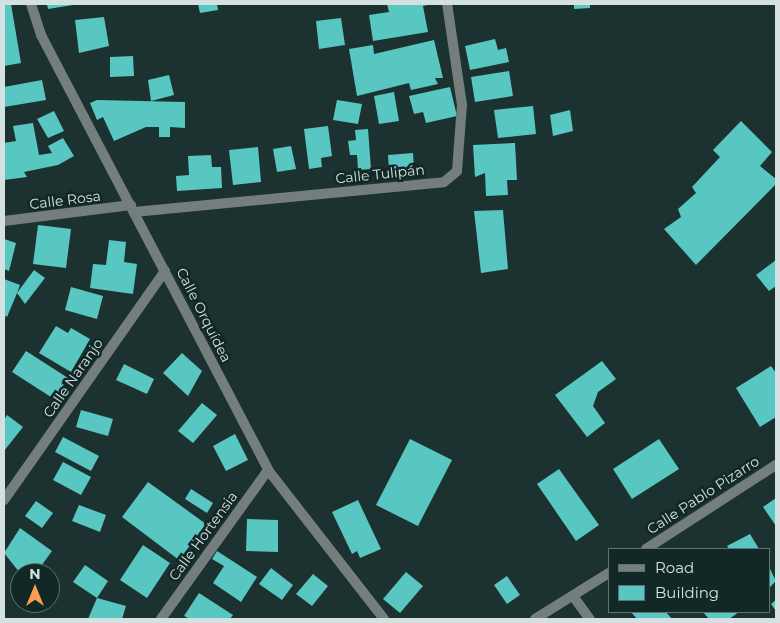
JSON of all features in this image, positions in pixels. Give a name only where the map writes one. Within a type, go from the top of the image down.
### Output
[{"type":"street","name":"Calle Orquídea","points":[[31,4],[41,36],[268,470],[384,619]]},
{"type":"street","name":"Calle Tulipán","points":[[132,208],[444,182],[457,171],[462,105],[447,4]]},
{"type":"street","name":"Calle Rosa","points":[[4,222],[132,208]]},
{"type":"street","name":"Calle Naranjo","points":[[4,500],[165,271]]},
{"type":"street","name":"Calle Pablo Pizarro","points":[[648,548],[776,465]]},
{"type":"street","name":"Calle Hortensia","points":[[161,619],[268,470]]},
{"type":"street","points":[[535,619],[608,574]]},
{"type":"street","points":[[573,596],[590,619]]},
{"type":"building","points":[[4,4],[11,4],[21,63],[4,66]]},
{"type":"building","points":[[47,4],[73,4],[73,5],[48,9]]},
{"type":"building","points":[[198,4],[217,4],[218,10],[200,13]]},
{"type":"building","points":[[387,4],[431,4],[423,6],[428,32],[373,41],[369,15],[389,12]]},
{"type":"building","points":[[574,4],[590,4],[590,8],[574,9]]},
{"type":"building","points":[[104,17],[109,46],[79,53],[75,20]]},
{"type":"building","points":[[341,18],[345,45],[319,49],[316,21]]},
{"type":"building","points":[[495,39],[498,50],[506,48],[509,62],[470,70],[465,46]]},
{"type":"building","points":[[434,40],[443,78],[435,78],[438,84],[411,90],[409,83],[357,96],[349,49],[373,45],[374,54]]},
{"type":"building","points":[[133,56],[134,76],[110,77],[110,57]]},
{"type":"building","points":[[509,71],[513,96],[475,102],[471,77]]},
{"type":"building","points":[[169,75],[174,95],[151,101],[148,80]]},
{"type":"building","points":[[42,80],[46,100],[4,107],[4,87]]},
{"type":"building","points":[[450,87],[457,116],[426,123],[423,112],[414,114],[409,96]]},
{"type":"building","points":[[394,92],[399,121],[379,124],[374,96]]},
{"type":"building","points":[[97,100],[185,102],[185,128],[170,127],[170,137],[159,137],[159,127],[146,127],[114,141],[103,117],[97,120],[90,103]]},
{"type":"building","points":[[337,100],[362,104],[358,124],[333,120]]},
{"type":"building","points":[[533,106],[536,134],[498,138],[494,110]]},
{"type":"building","points":[[570,110],[573,131],[553,136],[550,115]]},
{"type":"building","points":[[54,111],[64,131],[48,138],[37,119]]},
{"type":"building","points":[[741,121],[772,152],[760,166],[776,179],[776,184],[696,265],[664,229],[681,217],[678,209],[696,193],[692,187],[720,157],[713,150]]},
{"type":"building","points":[[33,123],[39,155],[52,153],[48,146],[63,138],[74,156],[58,165],[24,172],[27,177],[4,180],[4,143],[16,141],[13,126]]},
{"type":"building","points":[[328,126],[332,156],[321,158],[322,167],[309,169],[304,129]]},
{"type":"building","points":[[368,129],[371,169],[358,170],[357,155],[350,155],[348,141],[356,140],[355,130]]},
{"type":"building","points":[[515,143],[517,180],[507,180],[508,195],[486,196],[485,173],[475,177],[473,145]]},
{"type":"building","points":[[291,146],[296,169],[277,172],[273,149]]},
{"type":"building","points":[[258,147],[261,182],[233,185],[229,150]]},
{"type":"building","points":[[413,153],[414,168],[389,170],[388,155]]},
{"type":"building","points":[[211,155],[212,167],[221,167],[222,188],[177,191],[176,176],[189,175],[188,156]]},
{"type":"building","points":[[503,210],[508,269],[481,273],[474,211]]},
{"type":"building","points":[[38,225],[71,229],[66,268],[33,264]]},
{"type":"building","points":[[4,239],[16,243],[9,271],[4,269]]},
{"type":"building","points":[[109,240],[126,242],[124,262],[137,264],[133,294],[90,288],[93,264],[106,265]]},
{"type":"building","points":[[776,260],[776,286],[769,291],[756,275]]},
{"type":"building","points":[[34,270],[45,278],[25,304],[17,293]]},
{"type":"building","points":[[4,279],[20,285],[7,317],[4,315]]},
{"type":"building","points":[[71,287],[103,296],[97,319],[65,310]]},
{"type":"building","points":[[56,326],[68,333],[71,328],[90,339],[71,372],[39,353]]},
{"type":"building","points":[[26,351],[68,378],[54,399],[12,372]]},
{"type":"building","points":[[182,353],[202,371],[188,396],[163,373]]},
{"type":"building","points":[[602,361],[616,379],[598,392],[593,406],[605,423],[587,437],[555,395]]},
{"type":"building","points":[[124,364],[154,379],[147,394],[116,380]]},
{"type":"building","points":[[771,366],[776,373],[776,417],[760,427],[736,388]]},
{"type":"building","points":[[202,403],[217,415],[193,443],[178,431]]},
{"type":"building","points":[[81,410],[113,419],[108,436],[76,427]]},
{"type":"building","points":[[7,415],[23,427],[4,451],[4,420]]},
{"type":"building","points":[[235,434],[248,460],[226,471],[213,446]]},
{"type":"building","points":[[63,437],[99,456],[91,471],[55,452]]},
{"type":"building","points":[[410,439],[452,460],[418,526],[376,505]]},
{"type":"building","points":[[659,439],[679,469],[632,499],[613,469]]},
{"type":"building","points":[[63,462],[91,477],[81,495],[53,480]]},
{"type":"building","points":[[559,469],[599,525],[576,541],[537,484]]},
{"type":"building","points":[[148,482],[206,524],[179,560],[122,517]]},
{"type":"building","points":[[191,489],[213,503],[207,513],[185,499]]},
{"type":"building","points":[[776,498],[776,526],[763,507]]},
{"type":"building","points":[[358,500],[381,549],[360,558],[357,551],[352,554],[332,512]]},
{"type":"building","points":[[36,501],[53,513],[42,528],[25,516]]},
{"type":"building","points":[[79,505],[106,515],[100,532],[72,521]]},
{"type":"building","points":[[247,519],[278,520],[278,552],[246,551]]},
{"type":"building","points":[[20,528],[52,551],[43,563],[12,563],[4,553]]},
{"type":"building","points":[[750,534],[758,548],[728,548],[727,546]]},
{"type":"building","points":[[143,545],[170,563],[147,598],[120,580]]},
{"type":"building","points":[[217,551],[257,577],[241,602],[213,583],[224,566],[212,559]]},
{"type":"building","points":[[85,565],[108,581],[97,598],[73,582]]},
{"type":"building","points":[[271,568],[293,585],[282,600],[259,584]]},
{"type":"building","points":[[770,569],[776,581],[770,587]]},
{"type":"building","points":[[406,572],[423,586],[400,613],[383,599]]},
{"type":"building","points":[[313,574],[328,586],[312,606],[296,594]]},
{"type":"building","points":[[507,576],[520,595],[507,604],[494,585]]},
{"type":"building","points":[[199,593],[233,615],[230,619],[190,619],[184,616]]},
{"type":"building","points":[[97,598],[126,606],[122,619],[88,619]]},
{"type":"building","points":[[776,600],[776,611],[771,604]]},
{"type":"building","points":[[632,613],[667,613],[672,619],[637,619]]},
{"type":"building","points":[[704,613],[738,613],[729,619],[709,619]]}]
